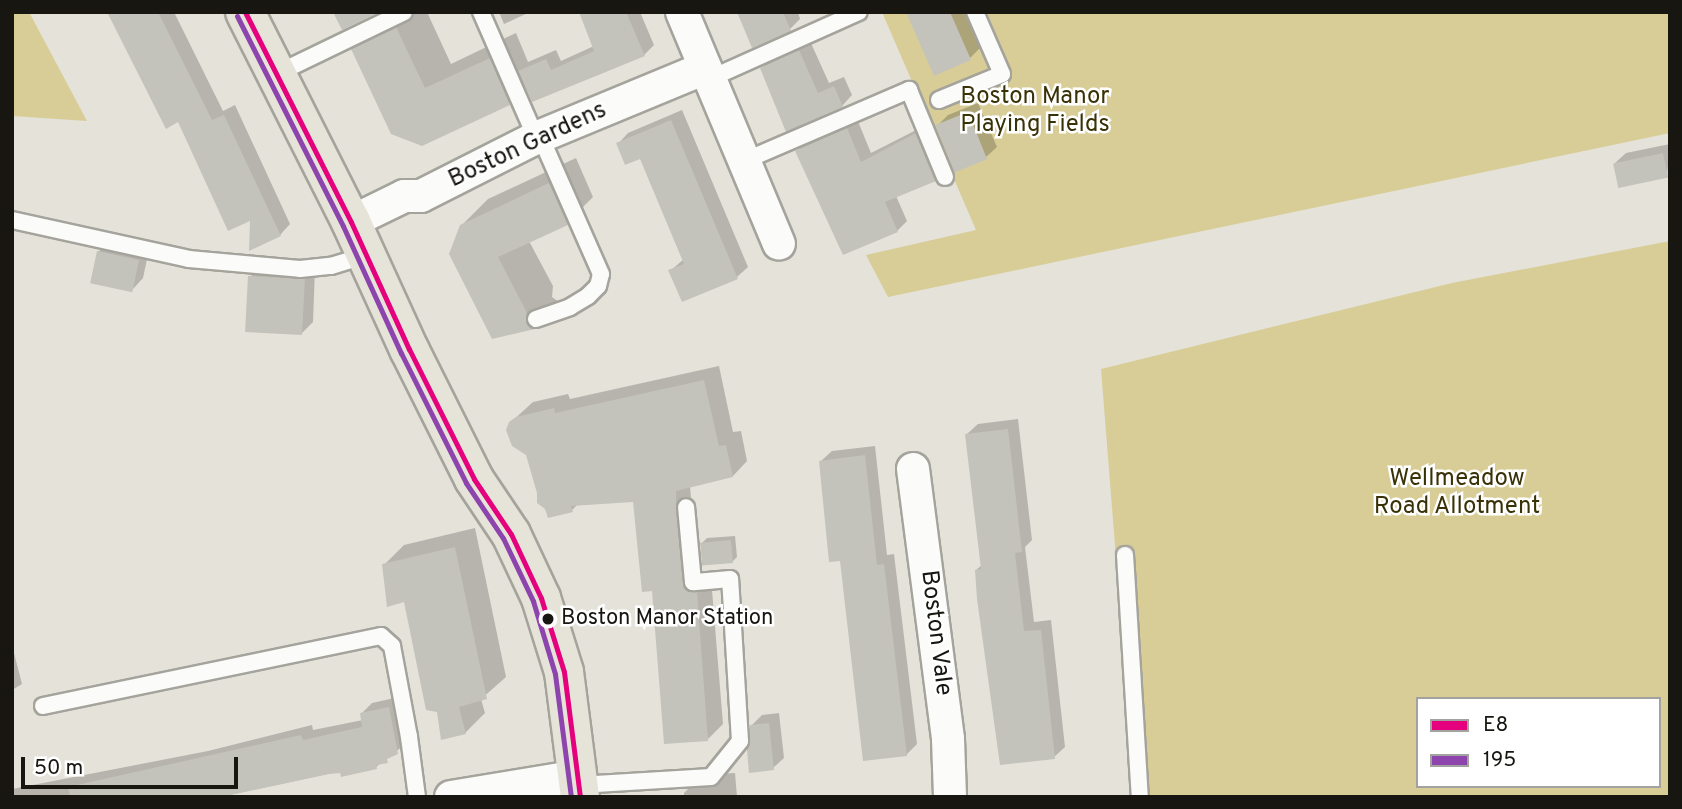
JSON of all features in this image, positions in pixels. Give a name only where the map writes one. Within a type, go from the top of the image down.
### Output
[{"type":"main road","points":[[245,12],[359,238],[403,337],[474,479],[511,534],[541,598],[564,672],[579,786]]},
{"type":"street","points":[[682,12],[779,244]]},
{"type":"street","name":"Boston Gardens","points":[[359,238],[404,196],[421,196],[538,137],[707,74]]},
{"type":"street","name":"Boston Vale","points":[[913,469],[948,739],[950,797]]},
{"type":"street","points":[[451,797],[579,786]]},
{"type":"lane","points":[[276,74],[404,12]]},
{"type":"lane","points":[[481,12],[601,274],[598,286],[588,296],[570,307],[536,319]]},
{"type":"lane","name":"Boston Gardens","points":[[707,74],[859,12]]},
{"type":"lane","points":[[939,100],[1002,74],[975,12]]},
{"type":"lane","points":[[744,161],[909,90],[945,177]]},
{"type":"lane","points":[[12,220],[189,259],[300,269],[331,266],[359,238]]},
{"type":"lane","points":[[579,786],[711,777],[740,741],[730,579],[693,582],[686,507]]},
{"type":"lane","points":[[1125,555],[1140,797]]},
{"type":"lane","points":[[43,706],[381,636],[392,646],[410,737],[416,797]]},
{"type":"green space","points":[[12,12],[29,12],[87,121],[12,116]]},
{"type":"green space","name":"Boston Manor Playing Fields","points":[[882,12],[1670,12],[1670,133],[888,297],[866,255],[976,230]]},
{"type":"green space","name":"Wellmeadow Road Allotment","points":[[1670,241],[1670,797],[1135,797],[1101,369],[1452,283]]},
{"type":"building","points":[[107,12],[158,12],[212,120],[224,115],[281,236],[249,251],[250,221],[228,231],[178,122],[166,129]]},
{"type":"building","points":[[333,12],[379,12],[342,30]]},
{"type":"building","points":[[579,12],[626,12],[645,56],[532,102],[518,71],[546,59],[551,70],[594,51]]},
{"type":"building","points":[[737,12],[783,12],[791,31],[752,48]]},
{"type":"building","points":[[906,12],[950,12],[971,60],[934,76]]},
{"type":"building","points":[[396,27],[425,88],[490,58],[510,105],[422,146],[391,134],[351,49]]},
{"type":"building","points":[[799,50],[818,93],[834,86],[843,107],[786,132],[760,68]]},
{"type":"building","points":[[968,112],[987,159],[955,172],[936,125]]},
{"type":"building","points":[[671,120],[738,279],[682,302],[668,270],[684,264],[640,159],[625,165],[616,143]]},
{"type":"building","points":[[847,128],[861,162],[916,133],[936,181],[885,202],[898,232],[843,255],[795,151]]},
{"type":"building","points":[[1663,153],[1668,177],[1618,188],[1613,164]]},
{"type":"building","points":[[549,183],[568,225],[498,257],[527,313],[526,323],[535,329],[492,339],[449,254],[460,225]]},
{"type":"building","points":[[97,251],[139,260],[132,292],[90,283]]},
{"type":"building","points":[[248,276],[305,279],[302,335],[245,332]]},
{"type":"building","points":[[704,380],[719,446],[726,445],[733,477],[676,491],[676,508],[683,584],[688,591],[697,592],[708,741],[664,744],[652,591],[642,592],[633,502],[571,506],[573,512],[548,518],[545,509],[537,503],[537,493],[526,455],[512,446],[506,430],[509,422],[516,417],[554,408],[555,413]]},
{"type":"building","points":[[1008,429],[1022,552],[1015,553],[1024,631],[1041,630],[1055,759],[1000,765],[977,599],[975,570],[981,569],[965,434]]},
{"type":"building","points":[[865,455],[877,565],[884,564],[907,756],[863,761],[840,561],[829,562],[819,461]]},
{"type":"building","points":[[731,540],[733,563],[702,566],[700,543]]},
{"type":"building","points":[[455,547],[487,699],[459,707],[466,734],[441,740],[437,712],[426,710],[404,602],[387,607],[382,564]]},
{"type":"building","points":[[389,707],[398,754],[387,759],[388,763],[376,765],[377,769],[341,777],[340,773],[329,774],[221,797],[70,797],[68,787],[301,735],[303,740],[362,727],[360,713]]},
{"type":"building","points":[[769,723],[774,770],[749,773],[747,749],[750,725]]},
{"type":"transit line","name":"E8","points":[[245,12],[351,222],[409,349],[474,479],[511,534],[541,598],[564,672],[580,797]]},
{"type":"transit line","name":"195","points":[[237,16],[343,226],[401,353],[466,483],[503,538],[533,601],[555,674],[571,797]]},
{"type":"place","name":"Boston Manor Station","points":[[548,619]]}]
